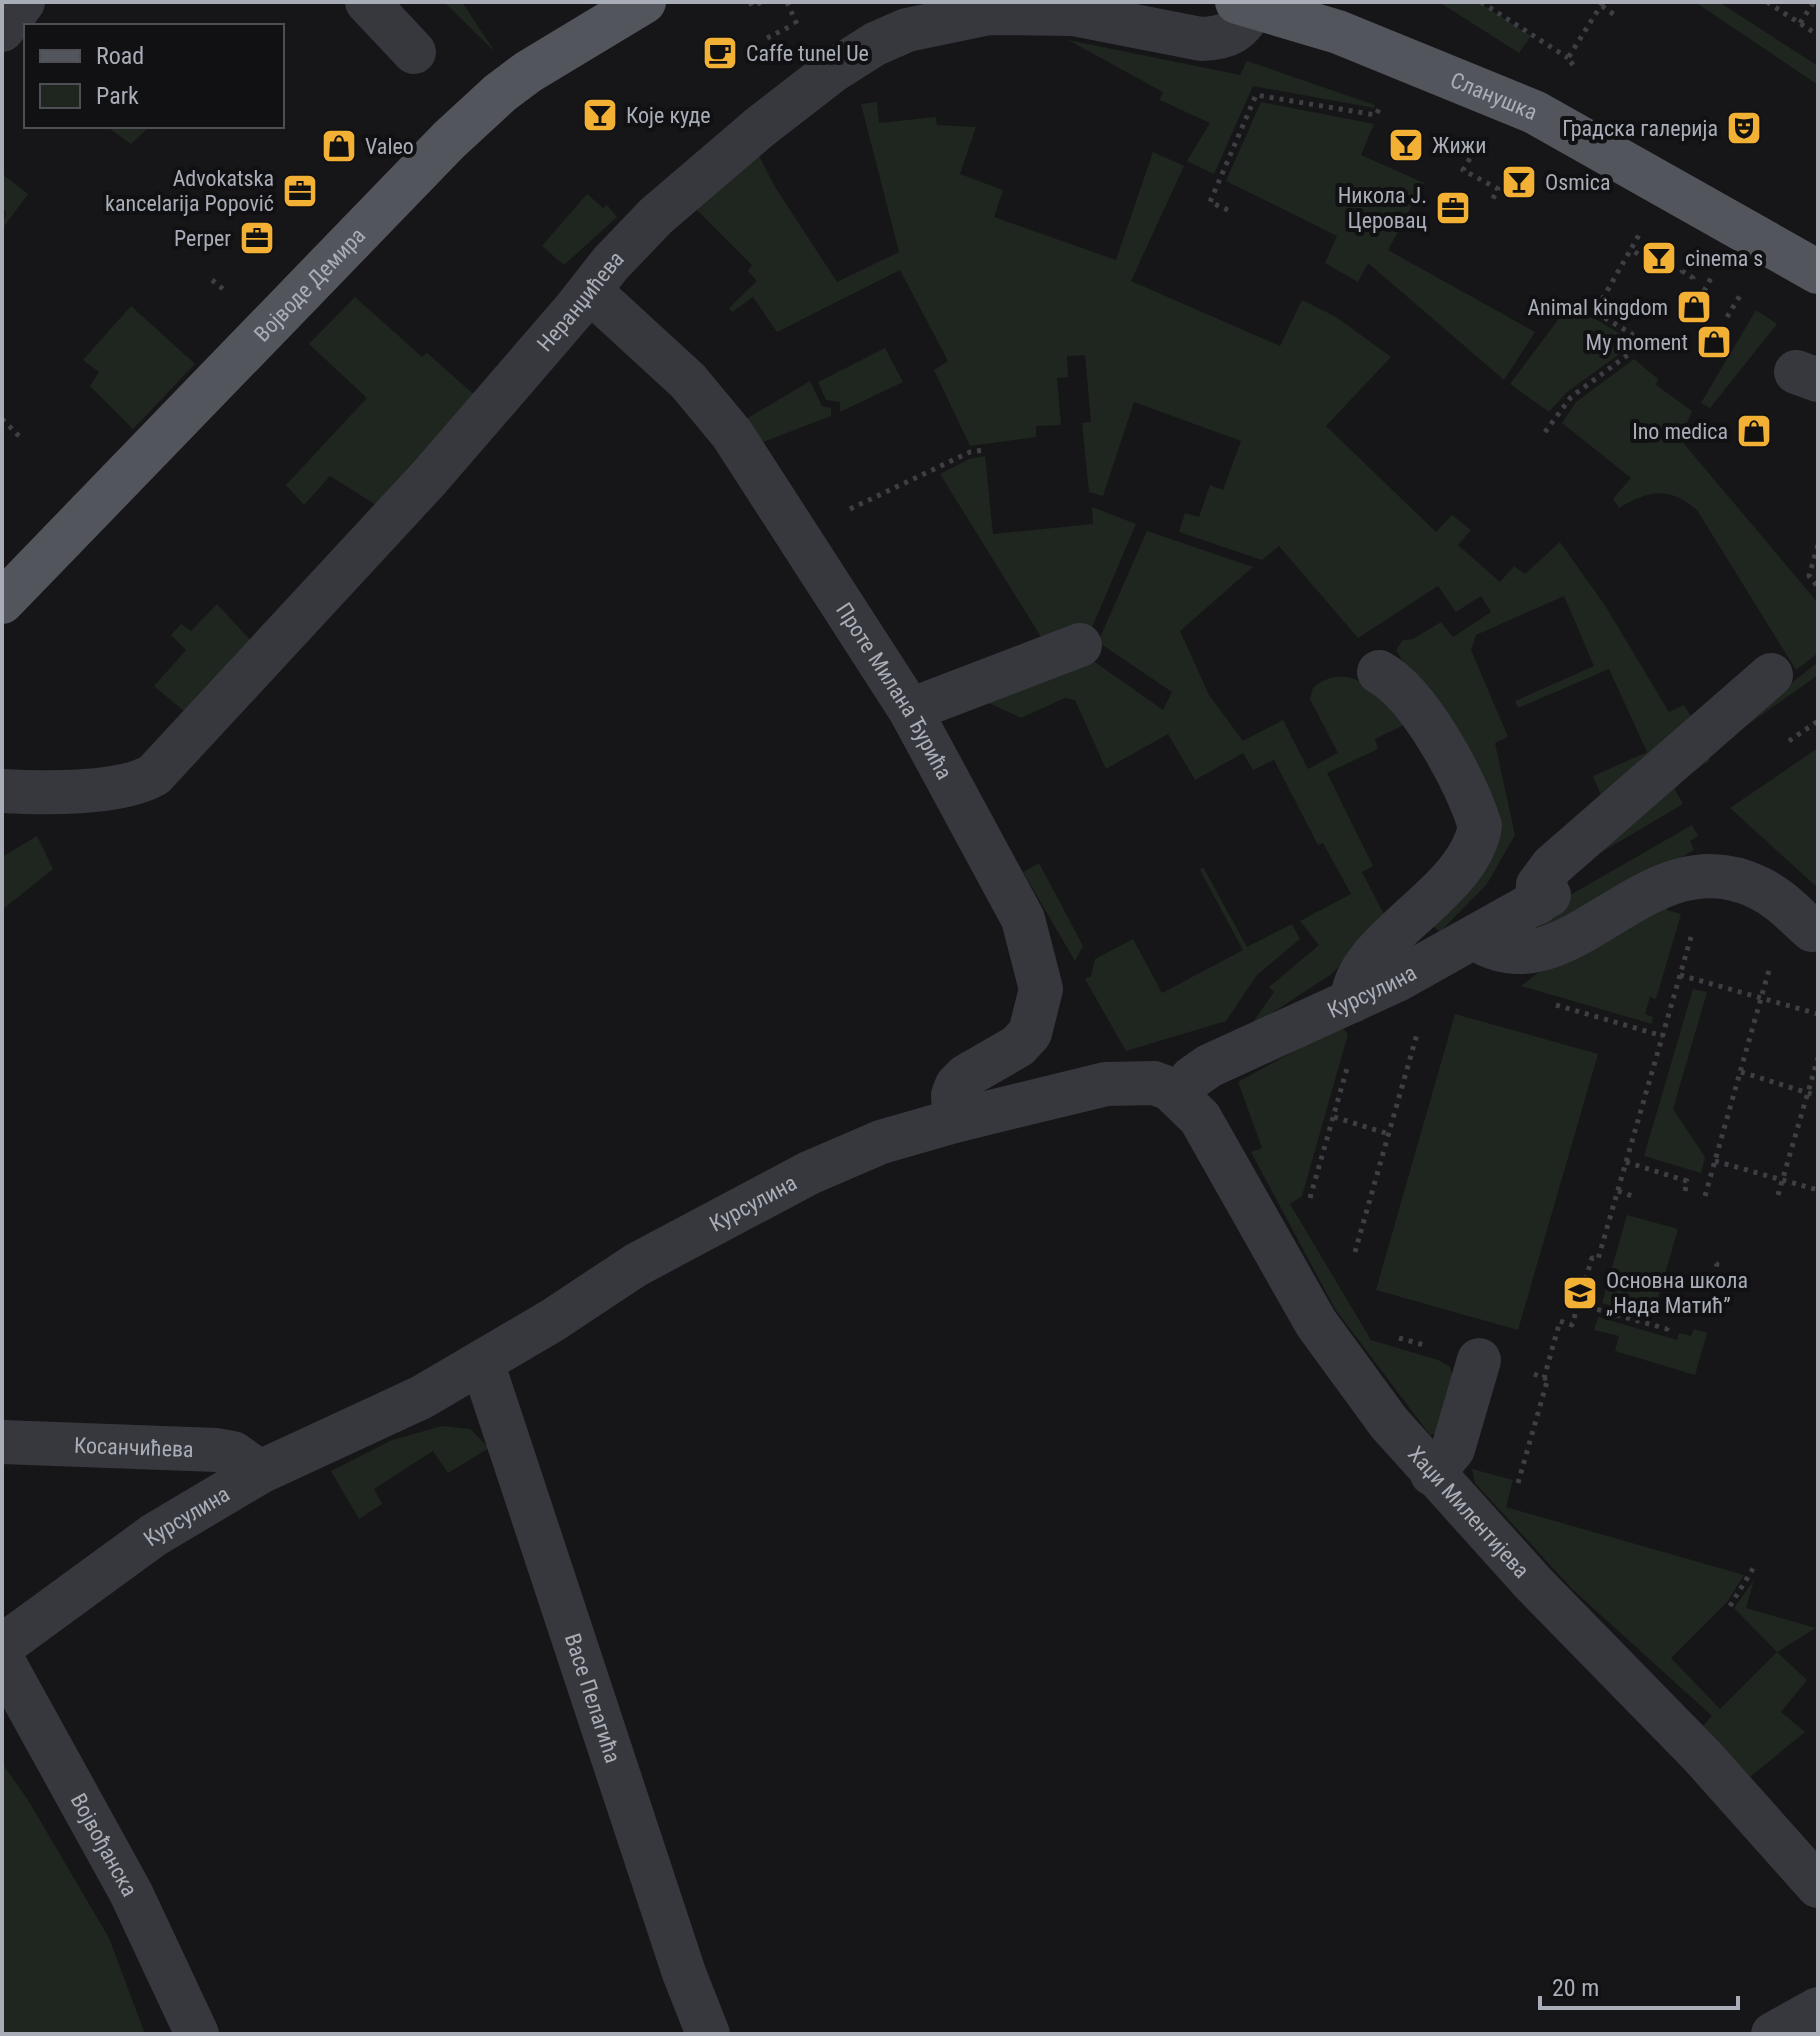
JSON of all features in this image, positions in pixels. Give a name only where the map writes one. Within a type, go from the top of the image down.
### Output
[{"type":"main road","name":"Војводе Демира","points":[[2,602],[449,140],[528,72],[644,2]]},
{"type":"main road","name":"Сланушка","points":[[1245,4],[1338,32],[1534,112],[1818,272]]},
{"type":"street","points":[[2,30],[23,2]]},
{"type":"street","points":[[367,2],[414,52]]},
{"type":"street","name":"Неранџићева","points":[[2,791],[36,792],[115,786],[142,782],[154,775],[418,490],[611,263],[656,216],[760,127],[831,72],[896,34],[989,13],[1073,14],[1201,39],[1220,38],[1244,25],[1245,4]]},
{"type":"street","name":"Проте Милана Ђурића","points":[[590,291],[688,381],[732,434],[910,710],[1023,919],[1041,989],[1030,1033],[1018,1046],[966,1076],[957,1085],[953,1095],[954,1121]]},
{"type":"street","points":[[910,710],[1080,645]]},
{"type":"street","points":[[1352,1001],[1353,986],[1360,969],[1427,905],[1464,859],[1477,839],[1480,826],[1424,717],[1409,695],[1379,672]]},
{"type":"street","name":"Курсулина","points":[[2,1646],[154,1535],[260,1472],[389,1414],[482,1362],[636,1265],[809,1173],[881,1142],[1106,1084],[1154,1083],[1178,1095],[1192,1078],[1209,1066],[1352,1001],[1476,939],[1543,899],[1538,885],[1552,866],[1771,675]]},
{"type":"street","points":[[1476,939],[1493,949],[1534,953],[1675,880],[1710,875],[1757,887],[1779,899],[1812,930]]},
{"type":"street","name":"Хаџи Милентијева","points":[[1178,1095],[1200,1118],[1339,1359],[1432,1474],[1702,1756],[1818,1886]]},
{"type":"street","points":[[1432,1474],[1453,1449],[1479,1360]]},
{"type":"street","name":"Васе Пелагића","points":[[482,1362],[684,1973],[708,2034]]},
{"type":"street","name":"Косанчићева","points":[[2,1442],[217,1450],[233,1453],[260,1472]]},
{"type":"street","name":"Војвођанска","points":[[2,1659],[131,1893],[197,2034]]},
{"type":"street","points":[[1773,2034],[1818,2009]]},
{"type":"path","points":[[750,2],[752,6],[762,2]]},
{"type":"path","points":[[1481,2],[1568,58],[1575,68]]},
{"type":"path","points":[[1767,2],[1818,35]]},
{"type":"path","points":[[1800,23],[1814,2]]},
{"type":"path","points":[[1568,58],[1602,4],[1616,16]]},
{"type":"path","points":[[1228,210],[1210,202],[1256,95],[1376,115]]},
{"type":"path","points":[[1476,148],[1463,170],[1498,189],[1490,204]]},
{"type":"path","points":[[1545,432],[1571,397],[1637,348],[1631,342],[1632,334],[1595,312],[1631,249]]},
{"type":"path","points":[[1688,275],[1693,278],[1691,283]]},
{"type":"path","points":[[2,419],[20,437]]},
{"type":"path","points":[[843,512],[970,452],[985,450]]},
{"type":"path","points":[[1818,545],[1809,576],[1818,587]]},
{"type":"path","points":[[1795,737],[1818,721]]},
{"type":"path","points":[[1523,1490],[1517,1489],[1548,1378],[1542,1377],[1560,1321],[1572,1325],[1592,1258],[1598,1259],[1710,875]]},
{"type":"path","points":[[1705,1196],[1773,956]]},
{"type":"path","points":[[1680,975],[1818,1014]]},
{"type":"path","points":[[1564,1008],[1663,1036]]},
{"type":"path","points":[[1355,1252],[1418,1029]]},
{"type":"path","points":[[1778,1195],[1818,1058]]},
{"type":"path","points":[[1303,1207],[1309,1202],[1350,1061]]},
{"type":"path","points":[[1741,1072],[1818,1096]]},
{"type":"path","points":[[1334,1117],[1389,1134]]},
{"type":"path","points":[[1715,1161],[1818,1190]]},
{"type":"path","points":[[1626,1162],[1687,1181],[1685,1191]]},
{"type":"path","points":[[1618,1191],[1632,1196]]},
{"type":"path","points":[[1711,1286],[1717,1264],[1712,1262]]},
{"type":"path","points":[[1578,1304],[1667,1329],[1669,1323]]},
{"type":"path","points":[[1730,1606],[1754,1567]]},
{"type":"green space","points":[[444,2],[462,2],[495,52]]},
{"type":"green space","points":[[1439,2],[1478,2],[1531,36],[1519,53]]},
{"type":"green space","points":[[1695,2],[1719,2],[1818,66],[1818,85]]},
{"type":"green space","points":[[1068,40],[1240,75],[1247,61],[1375,105],[1374,108],[1253,86],[1214,174],[1187,161],[1210,123],[1160,100],[1163,92]]},
{"type":"green space","points":[[877,102],[879,123],[936,117],[937,125],[976,127],[960,174],[1003,190],[994,217],[1116,260],[1153,152],[1184,166],[1131,281],[1280,346],[1302,300],[1336,317],[1391,357],[1326,426],[1436,532],[1452,515],[1471,530],[1458,545],[1500,582],[1514,566],[1525,574],[1560,542],[1606,607],[1669,712],[1684,705],[1696,724],[1603,800],[1593,776],[1647,752],[1609,669],[1518,708],[1515,701],[1594,666],[1564,596],[1476,635],[1471,650],[1508,737],[1495,743],[1515,835],[1487,884],[1440,932],[1428,922],[1476,870],[1503,828],[1396,650],[1403,640],[1413,639],[1441,622],[1453,637],[1491,612],[1481,596],[1456,612],[1438,586],[1358,638],[1279,546],[1262,560],[1179,532],[1185,513],[1199,517],[1210,485],[1223,490],[1241,441],[1134,402],[1103,496],[1089,492],[1082,423],[1091,422],[1085,355],[1067,356],[1068,377],[1057,378],[1061,425],[1036,426],[1036,437],[970,446],[934,370],[948,361],[900,270],[777,332],[753,297],[732,312],[729,308],[757,281],[748,271],[752,265],[691,204],[756,150],[775,187],[837,282],[899,252],[861,104]]},
{"type":"green space","points":[[1261,102],[1374,124],[1361,155],[1424,183],[1388,250],[1535,332],[1504,380],[1368,263],[1358,282],[1325,263],[1337,236],[1226,181]]},
{"type":"green space","points":[[109,128],[148,128],[131,144]]},
{"type":"green space","points":[[2,174],[28,194],[2,229],[6,212],[2,208]]},
{"type":"green space","points":[[587,194],[603,208],[607,205],[617,217],[564,265],[542,246]]},
{"type":"green space","points":[[355,297],[422,357],[427,353],[478,398],[381,508],[330,476],[304,505],[286,485],[367,398],[309,344]]},
{"type":"green space","points":[[1570,304],[1624,336],[1620,344],[1625,350],[1567,392],[1549,412],[1510,384]]},
{"type":"green space","points":[[131,306],[195,364],[133,429],[90,386],[99,372],[83,360]]},
{"type":"green space","points":[[1756,310],[1777,324],[1710,408],[1701,403]]},
{"type":"green space","points":[[885,348],[903,382],[840,412],[840,402],[826,400],[818,382]]},
{"type":"green space","points":[[1634,359],[1658,379],[1656,385],[1692,411],[1680,439],[1818,603],[1818,653],[1796,670],[1697,510],[1677,497],[1659,493],[1640,497],[1619,508],[1613,499],[1631,478],[1562,423],[1576,402]]},
{"type":"green space","points":[[810,381],[822,406],[831,408],[831,416],[763,442],[746,419]]},
{"type":"green space","points":[[985,456],[993,534],[1093,524],[1092,507],[1136,524],[1090,632],[1046,645],[940,474],[969,459]]},
{"type":"green space","points":[[1147,531],[1253,567],[1180,631],[1209,695],[1243,741],[1283,720],[1308,769],[1338,753],[1310,699],[1313,688],[1327,679],[1340,676],[1365,684],[1408,723],[1375,739],[1378,749],[1327,773],[1373,866],[1362,872],[1388,922],[1330,975],[1249,1028],[1274,992],[1269,987],[1319,945],[1300,921],[1351,894],[1323,843],[1318,845],[1274,760],[1253,770],[1243,753],[1195,780],[1168,734],[1106,769],[1075,700],[1065,698],[1021,718],[978,698],[1092,660],[1163,710],[1172,692],[1098,642]]},
{"type":"green space","points":[[217,604],[254,644],[184,711],[154,686],[186,650],[171,635],[181,624],[191,631]]},
{"type":"green space","points":[[1818,662],[1818,675],[1725,741],[1726,735]]},
{"type":"green space","points":[[1713,739],[1709,761],[1673,786],[1683,804],[1568,872]]},
{"type":"green space","points":[[1818,748],[1818,888],[1730,808]]},
{"type":"green space","points":[[1692,825],[1698,836],[1690,841],[1694,850],[1546,931],[1537,926],[1551,906]]},
{"type":"green space","points":[[37,836],[53,869],[2,910],[2,857]]},
{"type":"green space","points":[[1039,863],[1083,946],[1075,961],[1023,872]]},
{"type":"green space","points":[[1203,867],[1247,947],[1292,924],[1300,939],[1257,975],[1226,1021],[1126,1051],[1085,979],[1091,976],[1095,959],[1133,939],[1162,993],[1243,950],[1200,870]]},
{"type":"green space","points":[[1670,898],[1667,910],[1681,914],[1656,999],[1650,997],[1645,1014],[1653,1017],[1652,1024],[1521,986],[1548,965]]},
{"type":"green space","points":[[1693,989],[1707,992],[1673,1109],[1705,1157],[1701,1173],[1644,1156]]},
{"type":"green space","points":[[1455,1014],[1598,1054],[1518,1330],[1376,1290]]},
{"type":"green space","points":[[1340,1026],[1348,1034],[1302,1196],[1290,1204],[1371,1340],[1438,1360],[1450,1367],[1453,1378],[1438,1433],[1430,1435],[1335,1309],[1251,1152],[1262,1148],[1238,1082]]},
{"type":"green space","points":[[1627,1215],[1678,1229],[1652,1318],[1602,1303]]},
{"type":"green space","points":[[1598,1317],[1677,1340],[1679,1333],[1691,1336],[1694,1329],[1707,1333],[1695,1375],[1615,1351],[1619,1336],[1594,1330]]},
{"type":"green space","points":[[442,1426],[470,1429],[489,1448],[448,1473],[433,1451],[374,1489],[382,1504],[359,1519],[331,1471],[392,1440]]},
{"type":"green space","points":[[1472,1469],[1513,1480],[1506,1507],[1744,1575],[1727,1602],[1671,1658],[1720,1709],[1777,1652],[1807,1680],[1781,1712],[1805,1732],[1750,1777],[1703,1726],[1712,1716],[1571,1588],[1475,1483]]},
{"type":"green space","points":[[1754,1580],[1746,1608],[1816,1628],[1777,1652],[1734,1608]]},
{"type":"green space","points":[[2,1763],[28,1800],[109,1938],[145,2034],[2,2034]]},
{"type":"place","name":"Caffe tunel Ue","points":[[720,53]]},
{"type":"place","name":"Које куде","points":[[600,115]]},
{"type":"place","name":"Градска галерија","points":[[1744,128]]},
{"type":"place","name":"Жижи","points":[[1406,145]]},
{"type":"place","name":"Valeo","points":[[339,146]]},
{"type":"place","name":"Osmica","points":[[1519,182]]},
{"type":"place","name":"Advokatska kancelarija Popović","points":[[300,191]]},
{"type":"place","name":"Никола Ј. Церовац","points":[[1453,208]]},
{"type":"place","name":"Perper","points":[[257,238]]},
{"type":"place","name":"cinema s","points":[[1659,258]]},
{"type":"place","name":"Animal kingdom","points":[[1694,307]]},
{"type":"place","name":"My moment","points":[[1714,342]]},
{"type":"place","name":"Ino medica","points":[[1754,431]]},
{"type":"place","name":"Основна школа „Нада Матић”","points":[[1580,1293]]}]
